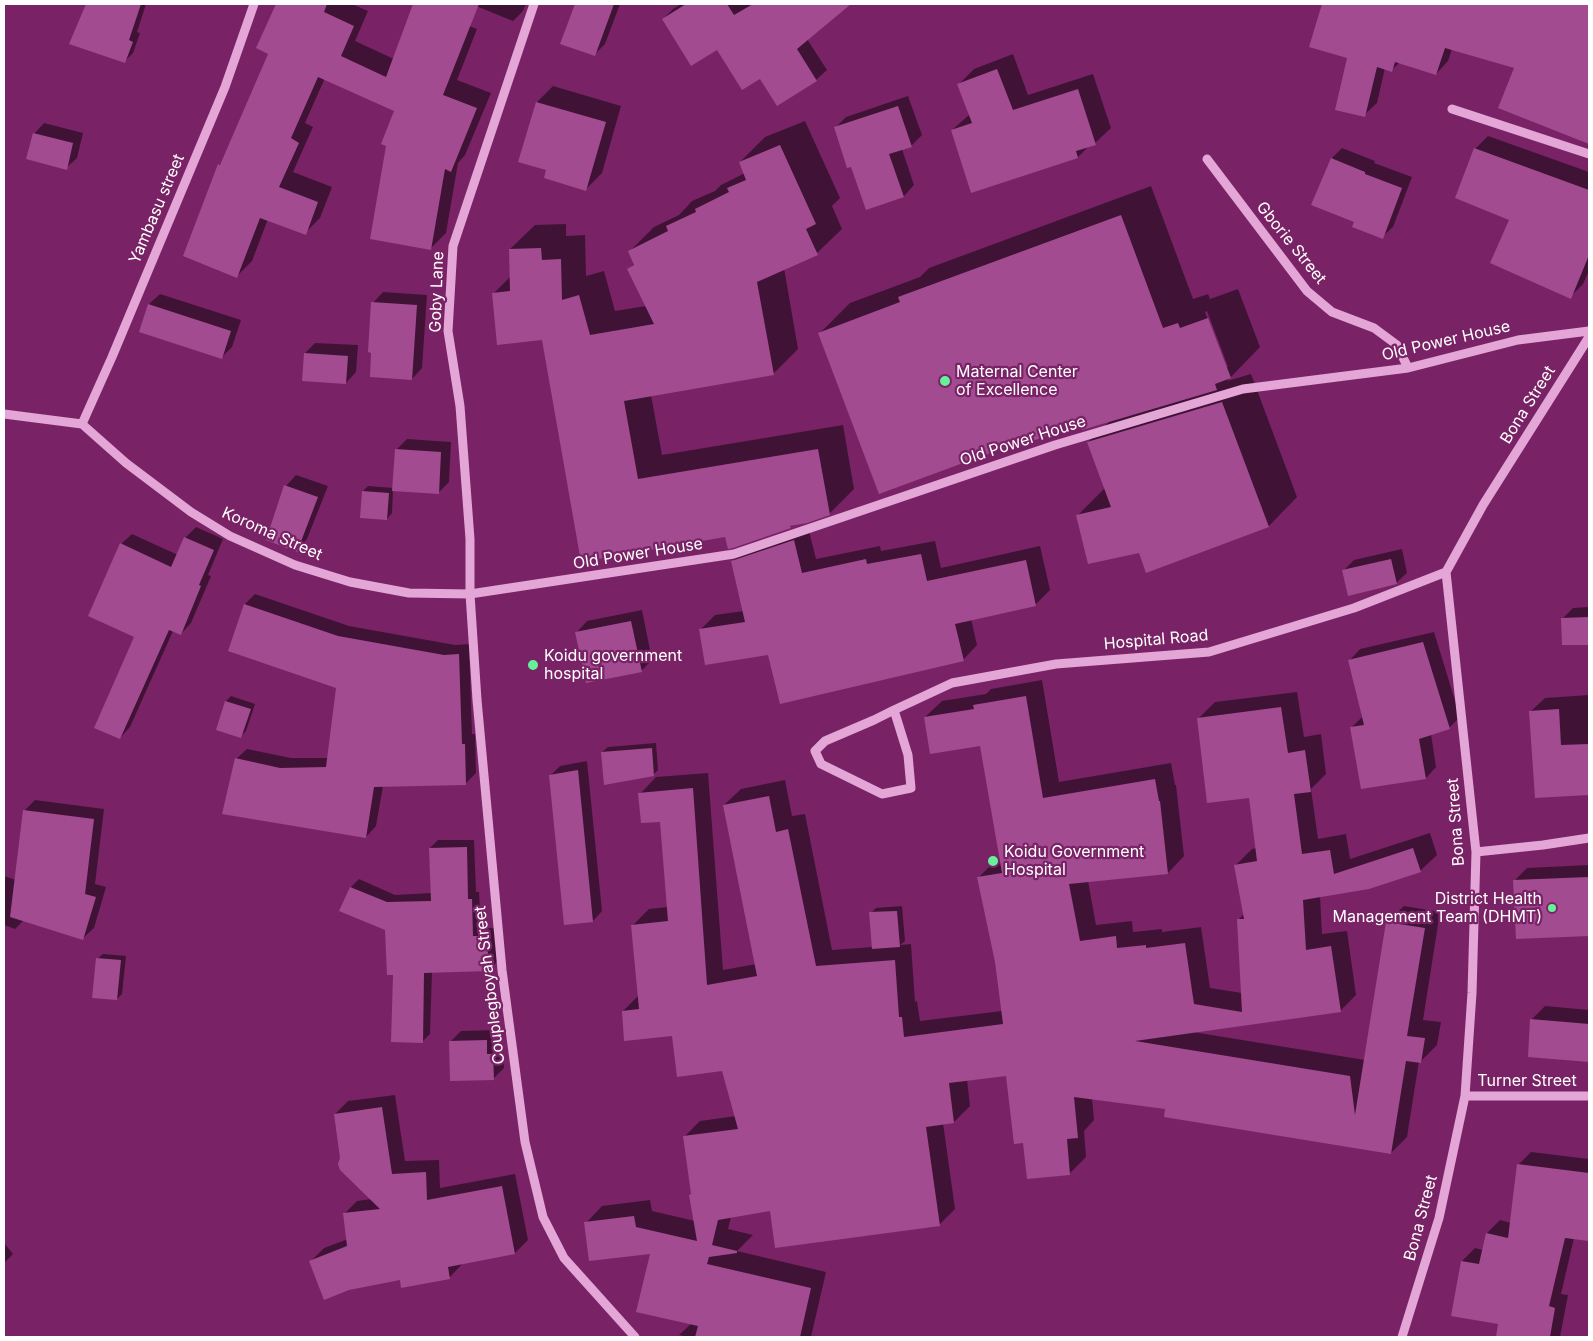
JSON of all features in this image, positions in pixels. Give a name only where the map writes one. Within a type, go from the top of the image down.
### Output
[{"type":"street","name":"Yambasu street","points":[[82,424],[225,87],[254,4]]},
{"type":"street","name":"Goby Lane","points":[[470,594],[470,539],[460,406],[448,331],[453,246],[534,4]]},
{"type":"street","points":[[1452,109],[1589,154]]},
{"type":"street","name":"Gborie Street","points":[[1207,159],[1307,291],[1332,312],[1374,328],[1397,345],[1408,368]]},
{"type":"street","name":"Old Power House","points":[[470,594],[734,554],[1055,444],[1242,389],[1408,368],[1518,340],[1589,331]]},
{"type":"street","name":"Bona Street","points":[[1402,1337],[1439,1218],[1465,1096],[1472,993],[1476,852],[1446,572],[1483,505],[1589,337]]},
{"type":"street","points":[[4,414],[82,424]]},
{"type":"street","name":"Koroma Street","points":[[82,424],[126,463],[191,512],[230,536],[295,565],[350,582],[409,593],[470,594]]},
{"type":"street","name":"Hospital Road","points":[[894,710],[908,755],[910,788],[882,794],[821,764],[815,751],[825,741],[952,683],[1056,664],[1209,652],[1354,608],[1446,572]]},
{"type":"street","name":"Couplegboyah Street","points":[[470,594],[477,700],[502,970],[525,1142],[543,1217],[564,1258],[636,1337]]},
{"type":"street","points":[[1476,852],[1589,838]]},
{"type":"street","name":"Turner Street","points":[[1465,1096],[1589,1096]]},
{"type":"building","points":[[86,4],[141,4],[129,40],[133,42],[125,63],[69,44]]},
{"type":"building","points":[[276,4],[327,4],[324,12],[354,26],[341,56],[386,77],[413,4],[479,4],[443,95],[477,108],[451,172],[445,169],[431,250],[370,239],[386,146],[381,144],[394,111],[318,77],[291,138],[299,143],[279,187],[318,202],[306,235],[260,218],[237,278],[183,256],[218,164],[220,165],[268,54],[256,48]]},
{"type":"building","points":[[575,4],[614,4],[595,56],[560,44]]},
{"type":"building","points":[[686,4],[727,4],[734,15],[753,4],[851,4],[797,49],[817,81],[777,106],[760,79],[742,90],[717,50],[691,66],[662,19]]},
{"type":"building","points":[[1322,4],[1589,4],[1589,144],[1498,108],[1514,68],[1445,48],[1436,75],[1395,62],[1392,72],[1377,67],[1365,117],[1335,110],[1347,58],[1309,47]]},
{"type":"building","points":[[997,69],[1013,110],[1078,89],[1096,145],[1076,151],[1078,158],[971,193],[951,130],[972,123],[957,84]]},
{"type":"building","points":[[536,102],[606,122],[586,191],[544,178],[546,170],[518,162]]},
{"type":"building","points":[[898,106],[912,147],[889,154],[904,197],[866,210],[851,167],[847,168],[834,127]]},
{"type":"building","points":[[33,133],[73,143],[67,170],[26,159]]},
{"type":"building","points":[[780,145],[816,224],[806,229],[818,255],[757,282],[774,375],[624,401],[638,479],[818,449],[830,515],[807,523],[790,526],[791,528],[728,549],[725,537],[581,562],[542,340],[497,345],[492,293],[510,291],[509,249],[541,248],[542,260],[561,259],[562,300],[579,295],[590,335],[654,324],[627,269],[634,265],[628,251],[668,231],[666,226],[696,212],[695,209],[729,192],[727,188],[746,180],[739,162]]},
{"type":"building","points":[[1474,148],[1589,190],[1589,255],[1571,299],[1490,263],[1509,220],[1455,198]]},
{"type":"building","points":[[1331,158],[1365,172],[1365,174],[1402,188],[1383,239],[1352,227],[1354,222],[1311,205]]},
{"type":"building","points":[[1121,215],[1163,328],[1178,323],[1180,328],[1208,318],[1231,378],[1215,384],[1217,390],[1082,430],[1080,424],[1013,448],[1012,445],[879,494],[818,333],[900,302],[898,297]]},
{"type":"building","points":[[371,302],[417,305],[412,380],[370,377],[371,353],[368,352]]},
{"type":"building","points":[[148,304],[231,331],[222,359],[139,332]]},
{"type":"building","points":[[304,353],[348,356],[346,384],[302,381]]},
{"type":"building","points":[[1222,402],[1269,527],[1146,573],[1139,553],[1088,564],[1076,515],[1111,507],[1087,442]]},
{"type":"building","points":[[395,449],[441,452],[439,494],[392,491]]},
{"type":"building","points":[[284,485],[318,497],[297,552],[266,540]]},
{"type":"building","points":[[362,491],[389,493],[387,520],[360,518]]},
{"type":"building","points":[[184,537],[214,550],[181,635],[169,630],[120,739],[94,728],[134,637],[88,616],[120,543],[171,567]]},
{"type":"building","points":[[794,540],[802,573],[866,559],[867,564],[921,554],[927,581],[1026,560],[1036,606],[955,624],[964,661],[780,704],[768,655],[705,665],[699,629],[745,622],[731,561]]},
{"type":"building","points":[[1391,559],[1397,584],[1348,596],[1342,570]]},
{"type":"building","points":[[244,604],[338,636],[444,655],[459,654],[462,744],[465,744],[466,785],[374,787],[366,838],[222,814],[235,758],[280,768],[326,767],[336,688],[228,651]]},
{"type":"building","points":[[1589,617],[1589,645],[1562,645],[1561,618]]},
{"type":"building","points":[[631,621],[642,672],[586,683],[575,632]]},
{"type":"building","points":[[1423,642],[1450,729],[1419,739],[1426,779],[1361,789],[1350,727],[1364,725],[1348,660]]},
{"type":"building","points":[[1026,696],[1043,798],[1155,779],[1160,801],[1168,874],[1069,884],[1080,941],[1116,936],[1117,948],[1146,945],[1146,948],[1185,943],[1194,1004],[1242,1012],[1237,919],[1244,919],[1234,865],[1257,861],[1249,798],[1207,803],[1197,718],[1281,707],[1288,753],[1305,750],[1311,792],[1294,794],[1302,854],[1330,850],[1334,874],[1413,848],[1421,872],[1369,889],[1303,900],[1306,950],[1331,946],[1341,1012],[1135,1041],[1350,1076],[1355,1115],[1386,922],[1425,928],[1407,1036],[1425,1038],[1421,1063],[1406,1061],[1391,1154],[1164,1117],[1165,1109],[1074,1097],[1078,1138],[1067,1139],[1070,1175],[1027,1179],[1023,1143],[1014,1144],[1006,1076],[949,1083],[954,1123],[926,1127],[940,1226],[775,1248],[770,1211],[718,1220],[712,1245],[737,1251],[737,1253],[709,1257],[707,1264],[811,1288],[800,1337],[695,1337],[698,1326],[636,1312],[650,1254],[589,1261],[584,1222],[634,1216],[636,1227],[697,1241],[689,1195],[691,1194],[683,1136],[738,1129],[722,1071],[677,1077],[672,1036],[624,1041],[622,1011],[639,1009],[631,925],[668,921],[660,822],[641,823],[638,793],[693,788],[707,985],[757,976],[723,805],[769,796],[776,832],[788,829],[816,966],[895,960],[899,1017],[902,1017],[904,1037],[1003,1024],[995,962],[977,877],[1002,873],[980,746],[930,754],[924,717],[974,709],[973,705]]},
{"type":"building","points":[[225,701],[251,709],[241,738],[216,730]]},
{"type":"building","points":[[1559,709],[1561,745],[1589,744],[1589,795],[1535,798],[1529,711]]},
{"type":"building","points":[[652,748],[654,776],[604,785],[601,752]]},
{"type":"building","points":[[578,770],[593,922],[564,925],[549,775]]},
{"type":"building","points":[[23,810],[94,819],[85,894],[96,897],[83,940],[10,917]]},
{"type":"building","points":[[467,847],[468,899],[472,899],[473,936],[487,936],[489,971],[424,973],[423,1043],[391,1042],[393,975],[387,975],[385,930],[339,911],[350,887],[387,902],[431,901],[429,848]]},
{"type":"building","name":"District Health Management Team (DHMT)","points":[[1589,877],[1589,936],[1516,939],[1513,880]]},
{"type":"building","points":[[897,911],[900,947],[872,949],[869,912]]},
{"type":"building","points":[[96,958],[121,960],[117,1000],[92,998]]},
{"type":"building","points":[[1530,1019],[1589,1024],[1589,1062],[1528,1057]]},
{"type":"building","points":[[487,1040],[487,1054],[493,1054],[494,1080],[450,1081],[449,1041]]},
{"type":"building","points":[[382,1107],[392,1174],[426,1172],[427,1200],[502,1186],[515,1254],[448,1267],[450,1279],[401,1288],[400,1280],[349,1290],[324,1300],[309,1261],[347,1246],[343,1213],[380,1209],[340,1170],[334,1114]]},
{"type":"building","points":[[1517,1164],[1589,1173],[1589,1241],[1565,1238],[1549,1306],[1555,1308],[1550,1337],[1496,1337],[1498,1324],[1451,1316],[1461,1261],[1479,1264],[1486,1233],[1508,1238]]},
{"type":"place","name":"Maternal Center of Excellence","points":[[945,381]]},
{"type":"place","name":"Koidu government hospital","points":[[533,665]]},
{"type":"place","name":"Koidu Government Hospital","points":[[993,861]]},
{"type":"place","name":"District Health Management Team (DHMT)","points":[[1552,908]]}]
